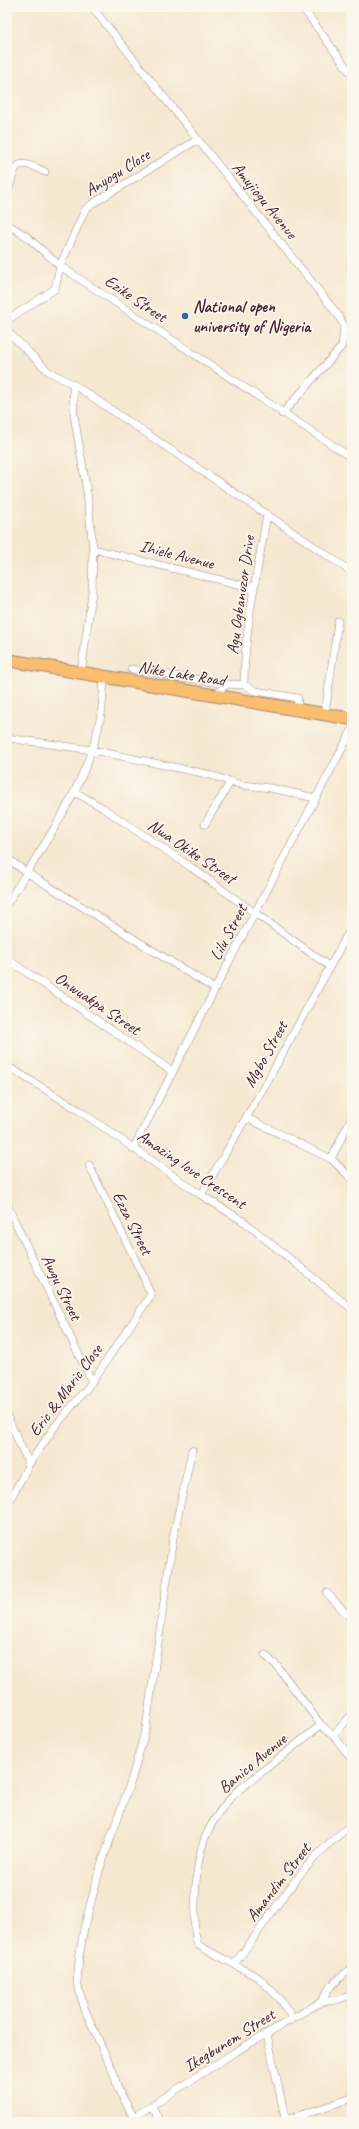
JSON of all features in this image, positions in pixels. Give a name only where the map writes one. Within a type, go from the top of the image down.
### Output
[{"type":"main road","name":"Nike Lake Road","points":[[7,660],[80,674],[325,714],[351,724]]},
{"type":"street","name":"Amujiogu Avenue","points":[[92,7],[338,315],[344,326],[352,333]]},
{"type":"street","points":[[302,7],[352,75]]},
{"type":"street","name":"Anyogu Close","points":[[7,320],[55,289],[60,266],[85,210],[88,207],[197,140]]},
{"type":"street","points":[[7,196],[13,171],[17,165],[22,163],[31,165],[45,172]]},
{"type":"street","name":"Ezike Street","points":[[7,224],[26,236],[60,266],[282,414],[352,458]]},
{"type":"street","points":[[282,414],[342,346],[344,326]]},
{"type":"street","points":[[7,331],[49,372],[73,384],[352,572]]},
{"type":"street","points":[[73,384],[74,416],[87,492],[93,549],[92,592],[80,674]]},
{"type":"street","name":"Agu Ogbanuzor Drive","points":[[244,685],[244,669],[254,588],[267,514]]},
{"type":"street","name":"Ihiele Avenue","points":[[93,549],[254,588]]},
{"type":"street","points":[[325,714],[338,621]]},
{"type":"street","points":[[131,669],[226,684],[244,685],[256,691],[298,698],[297,709]]},
{"type":"street","points":[[7,904],[75,792],[92,750],[101,714],[104,678]]},
{"type":"street","points":[[216,696],[226,684]]},
{"type":"street","name":"Lilu Street","points":[[133,1149],[315,798],[351,724]]},
{"type":"street","points":[[7,738],[92,750],[315,798]]},
{"type":"street","points":[[206,824],[231,781]]},
{"type":"street","name":"Nwa Okike Street","points":[[75,792],[103,808],[329,966]]},
{"type":"street","points":[[7,858],[26,872],[215,989]]},
{"type":"street","name":"Mgbo Street","points":[[201,1195],[247,1118],[352,926]]},
{"type":"street","name":"Onwuakpa Street","points":[[7,959],[173,1072]]},
{"type":"street","name":"Amazing love Crescent","points":[[7,1066],[77,1109],[201,1195],[243,1221],[352,1309]]},
{"type":"street","points":[[330,1159],[352,1117]]},
{"type":"street","points":[[247,1118],[330,1159],[352,1179]]},
{"type":"street","name":"Ezza Street","points":[[89,1166],[151,1295]]},
{"type":"street","name":"Awgu Street","points":[[7,1205],[92,1382]]},
{"type":"street","name":"Eric & Maric Close","points":[[7,1506],[29,1464],[54,1428],[92,1382],[151,1295]]},
{"type":"street","points":[[7,1416],[29,1464]]},
{"type":"street","points":[[135,2116],[133,2116],[118,2089],[114,2074],[85,2010],[77,1983],[79,1958],[84,1928],[100,1868],[132,1778],[146,1728],[173,1538],[192,1450]]},
{"type":"street","points":[[327,1593],[352,1620]]},
{"type":"street","points":[[266,1655],[285,1676],[321,1725],[333,1735],[352,1759]]},
{"type":"street","points":[[333,1735],[352,1715]]},
{"type":"street","name":"Banico Avenue","points":[[293,2019],[280,1999],[259,1978],[234,1964],[210,1954],[198,1945],[194,1935],[195,1875],[198,1858],[208,1828],[235,1793],[321,1725]]},
{"type":"street","name":"Amandim Street","points":[[234,1964],[301,1872],[329,1842],[352,1826]]},
{"type":"street","points":[[321,2002],[330,1988],[352,1967]]},
{"type":"street","name":"Ikegbunem Street","points":[[126,2122],[321,2002],[337,2000],[352,1994]]},
{"type":"street","points":[[267,2034],[286,2121],[352,2098]]},
{"type":"street","points":[[152,2106],[160,2122]]},
{"type":"place","name":"National open university of Nigeria","points":[[185,316]]}]
